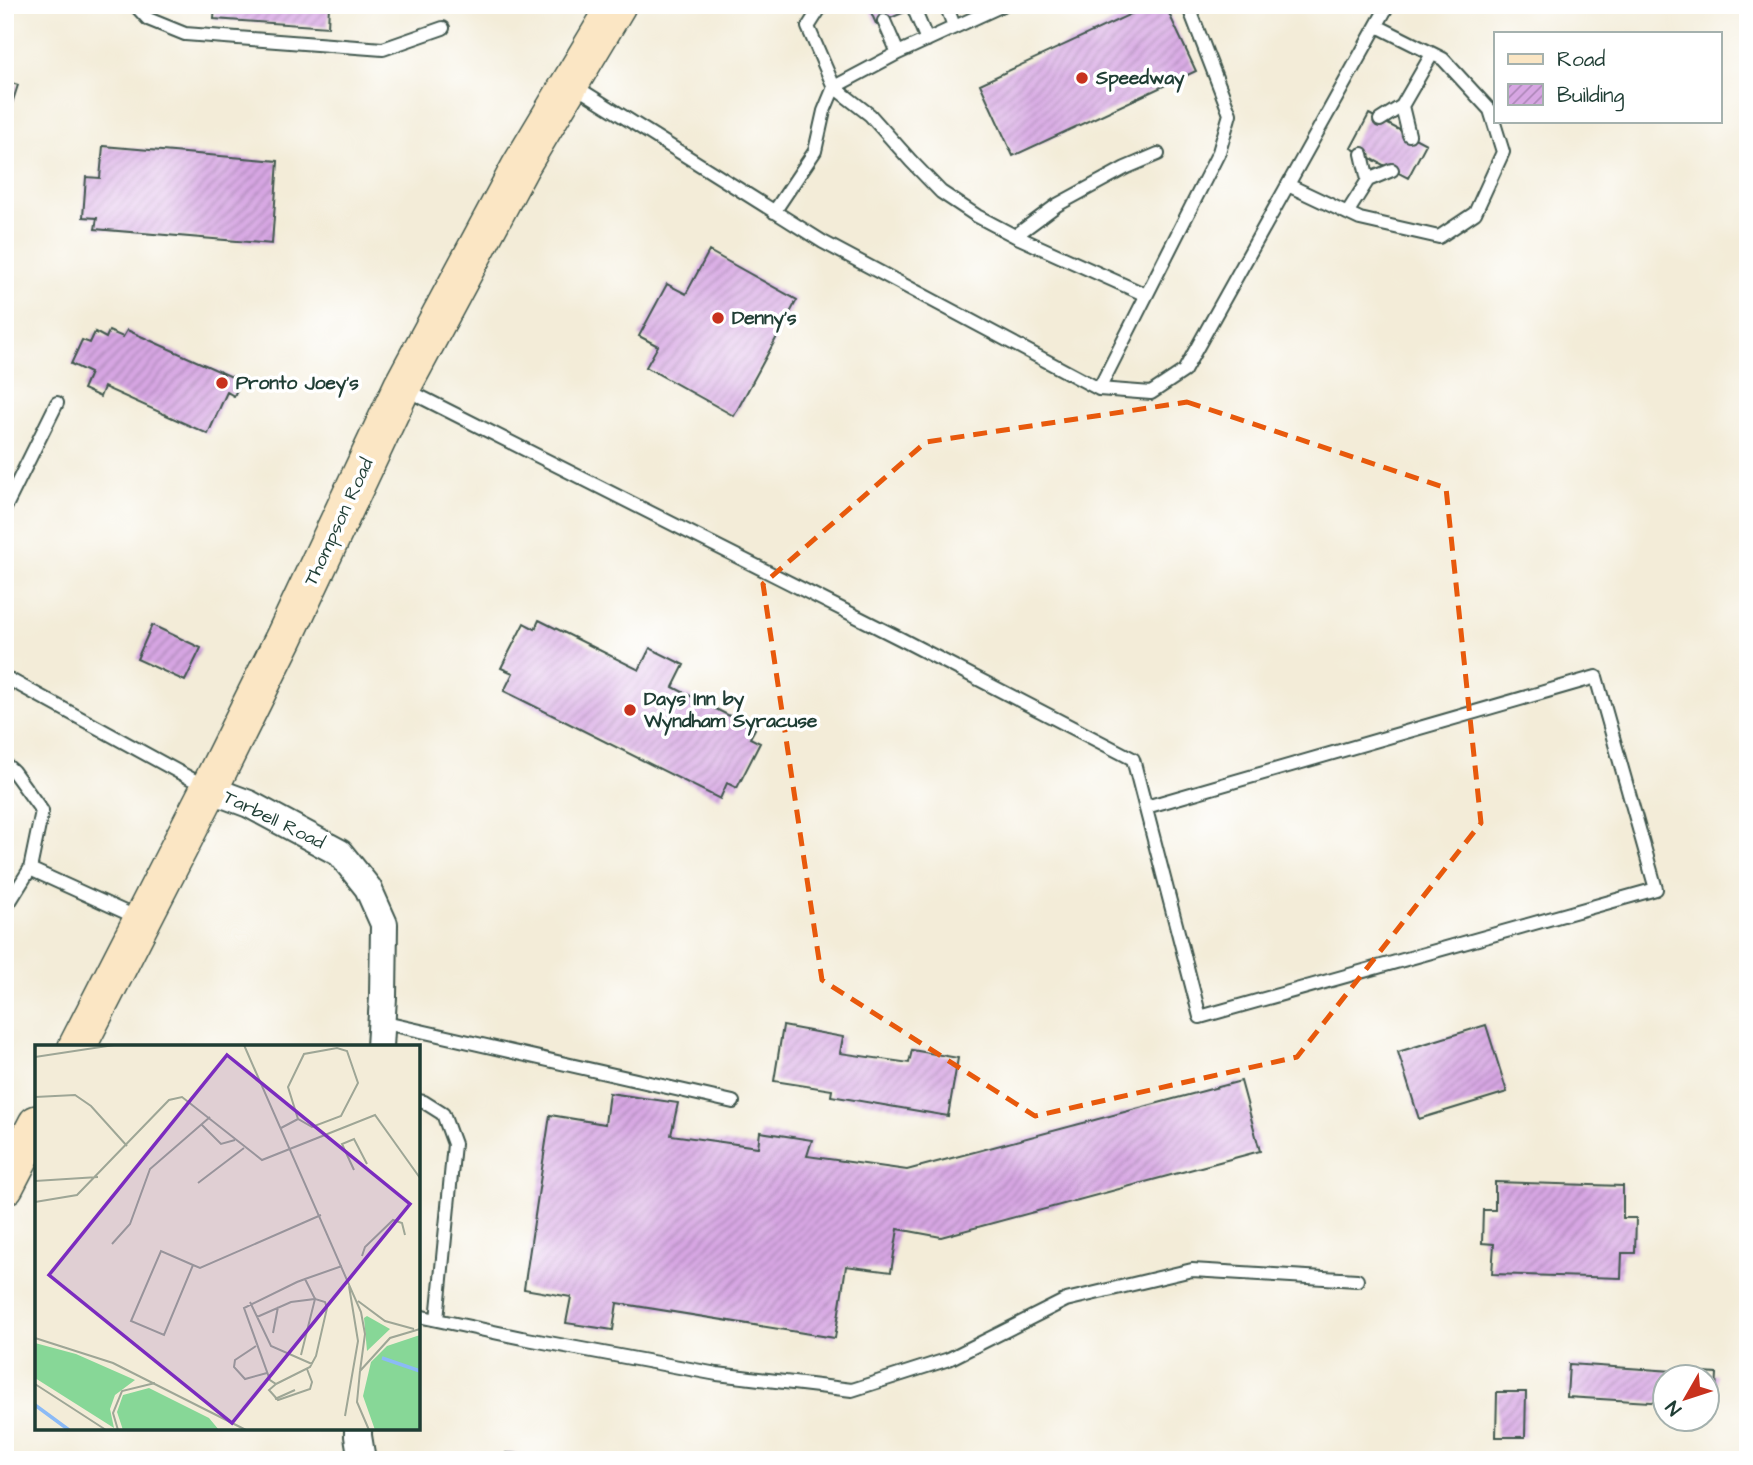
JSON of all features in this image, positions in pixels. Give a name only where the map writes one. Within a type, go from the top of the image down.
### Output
[{"type":"street","name":"Thompson Road","points":[[78,1045],[284,638],[402,387],[520,167],[617,5]]},
{"type":"street","name":"Tarbell Road","points":[[209,789],[249,804],[340,853],[368,888],[383,924],[380,1035]]},
{"type":"street","points":[[5,1186],[35,1128]]},
{"type":"street","points":[[358,1430],[362,1460]]},
{"type":"lane","points":[[135,5],[148,19],[185,34],[383,50],[443,28]]},
{"type":"lane","points":[[821,5],[808,27],[834,87],[870,115],[941,192],[1015,236],[1146,295]]},
{"type":"lane","points":[[946,5],[954,26]]},
{"type":"lane","points":[[774,212],[815,151],[824,111],[834,87],[984,9],[1003,5]]},
{"type":"lane","points":[[1099,389],[1219,152],[1230,114],[1188,5]]},
{"type":"lane","points":[[569,83],[823,242],[1099,389],[1152,393],[1184,371],[1388,5]]},
{"type":"lane","points":[[914,9],[927,40]]},
{"type":"lane","points":[[884,21],[898,53]]},
{"type":"lane","points":[[1288,185],[1360,219],[1439,237],[1475,213],[1503,152],[1490,110],[1443,59],[1377,26]]},
{"type":"lane","points":[[1380,120],[1402,106],[1432,54]]},
{"type":"lane","points":[[1402,106],[1409,135]]},
{"type":"lane","points":[[1015,236],[1057,205],[1125,168],[1158,154]]},
{"type":"lane","points":[[1362,154],[1368,180]]},
{"type":"lane","points":[[1347,213],[1368,180],[1392,170]]},
{"type":"lane","points":[[402,387],[911,643],[1133,759],[1200,1017],[1656,889],[1596,677],[1146,807]]},
{"type":"lane","points":[[5,508],[57,403]]},
{"type":"lane","points":[[5,677],[209,789]]},
{"type":"lane","points":[[5,764],[42,811],[30,869],[5,909]]},
{"type":"lane","points":[[30,869],[142,920]]},
{"type":"lane","points":[[380,1035],[733,1102]]},
{"type":"lane","points":[[420,1101],[443,1114],[454,1144],[437,1320]]},
{"type":"lane","points":[[420,1316],[717,1374],[852,1390],[949,1359],[1066,1300],[1192,1270],[1357,1280]]},
{"type":"highlighted area","points":[[1187,402],[1446,488],[1481,823],[1297,1057],[1035,1116],[822,980],[763,584],[926,442]]},
{"type":"building","points":[[215,5],[329,5],[328,27],[214,19]]},
{"type":"building","points":[[868,5],[922,5],[876,24]]},
{"type":"building","points":[[1150,5],[1165,5],[1196,71],[1013,156],[980,84]]},
{"type":"building","points":[[5,81],[18,85],[6,122],[5,122]]},
{"type":"building","points":[[1369,114],[1426,144],[1408,178],[1351,148]]},
{"type":"building","points":[[103,146],[278,161],[272,244],[95,229],[97,218],[83,217],[86,177],[100,178]]},
{"type":"building","name":"Denny's","points":[[709,251],[797,300],[734,416],[646,367],[658,346],[639,336],[667,284],[686,294]]},
{"type":"building","points":[[127,330],[241,381],[234,396],[227,392],[208,434],[104,387],[100,397],[83,389],[90,373],[71,364],[82,340],[90,343],[95,332],[106,338],[109,331],[123,337]]},
{"type":"building","name":"Days Inn by Wyndham Syracuse","points":[[539,620],[639,670],[650,648],[684,665],[673,687],[755,729],[750,738],[760,743],[737,788],[727,783],[720,799],[504,691],[513,673],[501,668],[524,623],[535,629]]},
{"type":"building","points":[[152,625],[201,648],[185,681],[137,659]]},
{"type":"building","points":[[1486,1025],[1507,1092],[1419,1119],[1398,1052]]},
{"type":"building","points":[[783,1026],[843,1037],[840,1053],[909,1063],[912,1050],[958,1058],[948,1116],[831,1096],[832,1090],[774,1081]]},
{"type":"building","points":[[1241,1081],[1260,1151],[941,1237],[898,1229],[891,1272],[846,1266],[835,1338],[617,1303],[613,1330],[566,1323],[571,1297],[524,1289],[550,1115],[605,1124],[609,1093],[678,1103],[671,1135],[758,1147],[760,1132],[812,1140],[807,1156],[907,1170]]},
{"type":"building","points":[[1495,1182],[1623,1186],[1623,1218],[1636,1218],[1635,1253],[1622,1253],[1621,1278],[1492,1274],[1494,1244],[1482,1243],[1483,1210],[1495,1210]]},
{"type":"building","points":[[1569,1364],[1652,1370],[1652,1402],[1567,1397]]},
{"type":"building","points":[[1497,1392],[1526,1392],[1525,1437],[1496,1437]]},
{"type":"building","points":[[506,1453],[571,1458],[571,1460],[506,1460]]},
{"type":"place","name":"Speedway","points":[[1082,78]]},
{"type":"place","name":"Denny's","points":[[718,318]]},
{"type":"place","name":"Pronto Joey's","points":[[222,383]]},
{"type":"place","name":"Days Inn by Wyndham Syracuse","points":[[630,710]]}]
